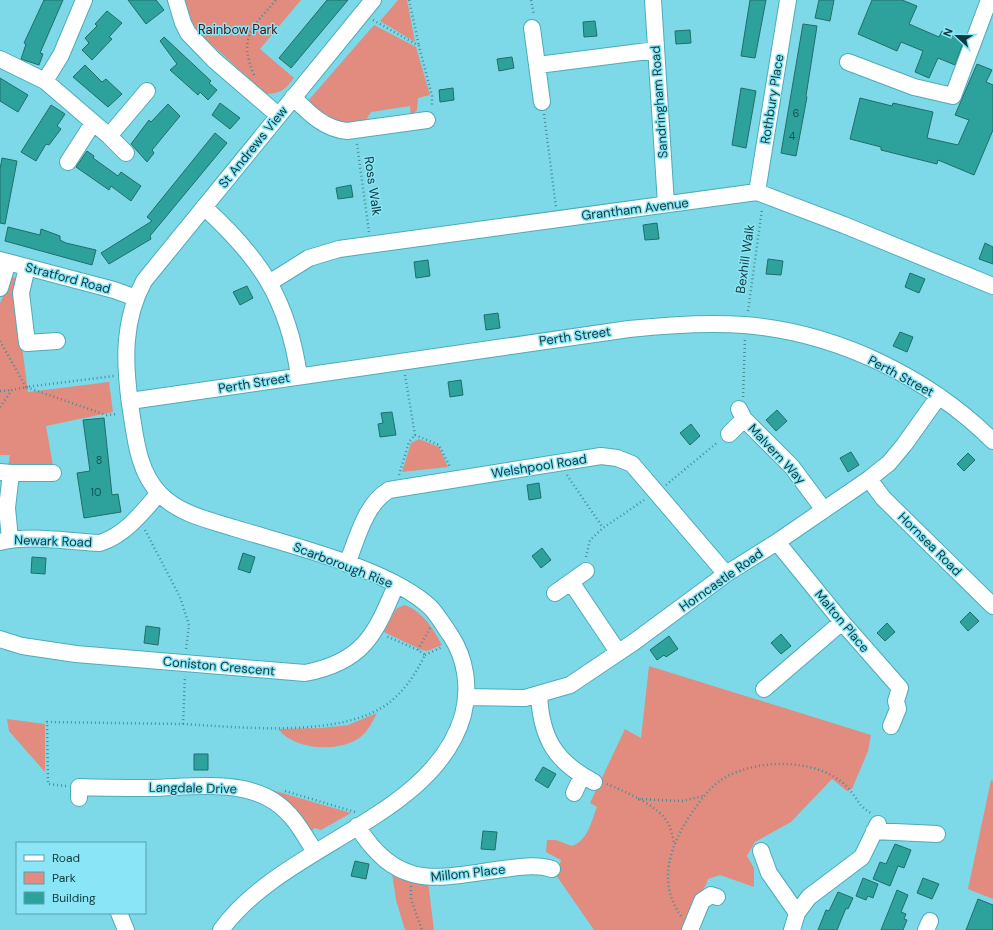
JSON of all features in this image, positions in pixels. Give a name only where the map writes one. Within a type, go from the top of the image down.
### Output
[{"type":"street","points":[[45,81],[62,55],[84,0]]},
{"type":"street","points":[[176,0],[183,23],[188,33],[214,60],[278,115]]},
{"type":"street","name":"St Andrews View","points":[[136,298],[152,271],[254,148],[278,115],[374,0]]},
{"type":"street","name":"Sandringham Road","points":[[653,0],[666,204]]},
{"type":"street","points":[[848,62],[914,87],[953,96],[989,0]]},
{"type":"street","name":"Rothbury Place","points":[[760,194],[793,5]]},
{"type":"street","points":[[532,28],[542,102]]},
{"type":"street","points":[[538,65],[656,50]]},
{"type":"street","points":[[0,58],[45,81],[109,136],[126,153]]},
{"type":"street","points":[[109,136],[147,91]]},
{"type":"street","points":[[293,97],[318,120],[339,130],[355,130],[427,120]]},
{"type":"street","points":[[68,162],[93,123]]},
{"type":"street","name":"Grantham Avenue","points":[[270,283],[316,255],[339,249],[666,204],[760,194],[844,225],[993,286]]},
{"type":"street","points":[[204,207],[250,253],[270,283],[290,329],[295,345],[299,376]]},
{"type":"street","points":[[0,288],[4,260]]},
{"type":"street","name":"Stratford Road","points":[[4,260],[136,298]]},
{"type":"street","points":[[27,267],[21,293],[27,343],[57,341]]},
{"type":"street","name":"Scarborough Rise","points":[[136,298],[127,333],[126,374],[137,446],[146,475],[159,493],[179,508],[203,518],[347,564],[396,585],[422,601],[437,615],[455,642],[466,674],[467,697],[461,722],[449,746],[439,760],[412,789],[373,817],[263,886],[232,915],[222,930]]},
{"type":"street","name":"Perth Street","points":[[131,407],[299,376],[629,329],[675,325],[746,325],[793,333],[852,351],[892,369],[939,396],[991,434]]},
{"type":"street","name":"Horncastle Road","points":[[467,697],[524,698],[570,684],[618,652],[726,574],[777,542],[869,479],[889,463],[904,445],[939,396]]},
{"type":"street","name":"Malvern Way","points":[[729,434],[742,414],[792,467],[824,510]]},
{"type":"street","name":"Welshpool Road","points":[[347,564],[359,532],[374,503],[383,493],[396,488],[601,456],[617,458],[632,464],[726,574]]},
{"type":"street","points":[[5,541],[7,508],[6,473],[53,473]]},
{"type":"street","name":"Hornsea Road","points":[[869,479],[883,498],[993,606]]},
{"type":"street","name":"Newark Road","points":[[5,541],[34,539],[100,543],[109,540],[120,533],[139,517],[159,493]]},
{"type":"street","name":"Malton Place","points":[[777,542],[842,622],[900,688],[896,702],[898,708],[891,726]]},
{"type":"street","points":[[555,593],[586,571]]},
{"type":"street","points":[[571,582],[618,652]]},
{"type":"street","name":"Coniston Crescent","points":[[0,639],[22,646],[76,654],[305,673],[337,665],[355,653],[375,630],[396,585]]},
{"type":"street","points":[[764,689],[794,662],[818,652],[842,622]]},
{"type":"street","points":[[539,694],[542,724],[551,747],[563,762],[588,779],[574,793]]},
{"type":"street","name":"Langdale Drive","points":[[79,792],[220,787],[247,790],[268,798],[288,813],[297,822],[315,852]]},
{"type":"street","name":"Millom Place","points":[[357,826],[368,844],[376,853],[395,867],[411,874],[424,877],[440,878],[533,866],[552,868]]},
{"type":"street","points":[[792,930],[796,913],[809,897],[862,857],[876,827],[937,834]]},
{"type":"street","points":[[761,851],[769,873],[796,913]]},
{"type":"street","points":[[690,929],[702,901],[711,895],[717,896]]},
{"type":"street","points":[[119,914],[126,930]]},
{"type":"path","points":[[253,94],[260,84],[251,66],[247,54],[246,43],[256,23],[276,0]]},
{"type":"path","points":[[409,0],[432,96],[433,120],[427,120]]},
{"type":"path","points":[[363,13],[419,46]]},
{"type":"path","points":[[542,102],[557,219]]},
{"type":"path","name":"Ross Walk","points":[[355,130],[370,244]]},
{"type":"path","name":"Bexhill Walk","points":[[742,414],[746,325],[760,194]]},
{"type":"path","points":[[0,341],[26,387],[106,415],[131,407]]},
{"type":"path","points":[[396,488],[409,442],[415,435],[403,361]]},
{"type":"path","points":[[0,391],[126,374]]},
{"type":"path","points":[[0,407],[12,390]]},
{"type":"path","points":[[586,571],[584,563],[590,540],[603,528],[657,492],[729,434]]},
{"type":"path","points":[[415,435],[439,444],[456,479]]},
{"type":"path","points":[[563,462],[564,470],[603,528]]},
{"type":"path","points":[[139,517],[180,597],[189,625],[185,663],[183,724]]},
{"type":"path","points":[[418,650],[437,615]]},
{"type":"path","points":[[375,630],[418,650],[425,656]]},
{"type":"path","points":[[79,792],[48,784],[47,722],[183,724],[289,728],[346,721],[372,712],[391,702],[407,686],[425,656],[455,642]]},
{"type":"path","points":[[690,929],[674,906],[668,885],[668,867],[674,844],[682,827],[703,796],[720,781],[742,770],[778,764],[803,765],[829,774],[849,788],[861,806],[872,813],[876,827]]},
{"type":"path","points":[[588,779],[596,779],[637,799],[656,811],[667,821],[674,844]]},
{"type":"path","points":[[277,789],[373,817]]},
{"type":"path","points":[[637,799],[682,800],[703,796]]},
{"type":"path","points":[[411,874],[411,899],[422,930]]},
{"type":"green space","name":"Rainbow Park","points":[[185,0],[301,0],[260,49],[294,78],[279,92],[266,94],[198,32],[192,22]]},
{"type":"green space","points":[[398,0],[407,0],[415,42],[380,21]]},
{"type":"green space","points":[[374,25],[416,47],[430,95],[418,98],[417,110],[411,116],[410,106],[371,112],[366,120],[357,122],[341,122],[334,120],[321,113],[307,102]]},
{"type":"green space","points":[[12,277],[19,280],[16,300],[28,392],[109,382],[113,412],[46,426],[54,471],[8,468],[10,455],[0,455],[0,303]]},
{"type":"green space","points":[[419,439],[439,447],[448,467],[402,472],[411,443]]},
{"type":"green space","points":[[404,605],[416,611],[427,621],[442,645],[427,651],[422,650],[384,632],[396,609]]},
{"type":"green space","points":[[649,666],[871,735],[868,751],[852,789],[847,791],[832,779],[791,822],[755,842],[747,856],[754,868],[754,887],[720,875],[708,879],[706,885],[697,898],[689,919],[682,930],[594,930],[556,875],[561,860],[546,852],[547,840],[556,840],[572,846],[582,839],[588,830],[597,807],[590,803],[625,729],[641,738]]},
{"type":"green space","points":[[377,713],[360,738],[347,744],[337,746],[315,747],[304,745],[285,736],[278,729],[321,728],[348,725]]},
{"type":"green space","points":[[7,719],[45,724],[45,772],[9,731]]},
{"type":"green space","points":[[991,780],[993,781],[993,899],[968,889]]},
{"type":"green space","points":[[272,790],[351,813],[321,830],[315,828],[311,831]]},
{"type":"green space","points":[[392,873],[428,882],[434,930],[405,930],[396,900]]},
{"type":"building","points":[[44,0],[63,0],[40,53],[43,54],[39,65],[21,59],[26,44],[24,43]]},
{"type":"building","points":[[128,0],[156,0],[164,10],[146,24]]},
{"type":"building","points":[[327,0],[348,0],[291,68],[279,58]]},
{"type":"building","points":[[750,0],[766,0],[755,58],[741,56]]},
{"type":"building","points":[[819,0],[834,0],[830,21],[815,18]]},
{"type":"building","points":[[872,0],[902,0],[917,6],[909,24],[939,37],[942,31],[964,40],[955,65],[938,58],[929,78],[915,72],[923,51],[901,42],[897,51],[858,34]]},
{"type":"building","points":[[107,11],[122,23],[109,37],[112,39],[92,60],[82,50],[89,43],[85,38],[97,26],[95,24]]},
{"type":"building","points":[[595,21],[597,36],[584,37],[583,22]]},
{"type":"building","points":[[803,24],[817,26],[807,97],[796,156],[781,153]]},
{"type":"building","points":[[690,30],[691,43],[676,44],[675,31]]},
{"type":"building","points":[[164,37],[211,81],[209,83],[217,90],[208,100],[200,92],[198,95],[170,70],[177,64],[160,41]]},
{"type":"building","points":[[512,57],[514,68],[499,71],[497,59]]},
{"type":"building","points":[[977,64],[992,70],[986,82],[993,85],[993,130],[974,175],[938,160],[937,164],[881,150],[881,147],[850,139],[860,98],[892,106],[893,103],[933,112],[927,138],[958,145],[969,120],[955,115]]},
{"type":"building","points":[[85,65],[102,82],[106,79],[122,94],[108,107],[73,77]]},
{"type":"building","points":[[0,78],[28,95],[18,112],[0,101]]},
{"type":"building","points":[[453,88],[454,100],[440,102],[439,90]]},
{"type":"building","points":[[741,88],[756,91],[746,148],[732,145]]},
{"type":"building","points":[[220,103],[240,118],[230,129],[212,115]]},
{"type":"building","points":[[168,104],[180,116],[152,150],[154,153],[147,162],[131,144],[149,120],[151,122]]},
{"type":"building","points":[[51,105],[65,114],[57,126],[61,129],[49,145],[46,144],[36,161],[21,152]]},
{"type":"building","points":[[215,133],[227,143],[150,236],[151,239],[109,264],[101,253],[152,221],[147,217]]},
{"type":"building","points":[[87,151],[94,156],[93,158],[118,176],[121,172],[141,186],[131,201],[111,186],[109,190],[76,167]]},
{"type":"building","points":[[2,158],[17,161],[5,224],[0,223],[0,169]]},
{"type":"building","points":[[351,185],[353,197],[338,199],[336,188]]},
{"type":"building","points":[[657,223],[659,239],[645,240],[643,225]]},
{"type":"building","points":[[8,227],[40,235],[41,229],[60,236],[60,240],[66,243],[96,250],[92,265],[5,241]]},
{"type":"building","points":[[985,243],[993,247],[993,264],[979,259]]},
{"type":"building","points":[[768,259],[783,261],[781,275],[766,274]]},
{"type":"building","points":[[428,260],[430,276],[416,278],[414,262]]},
{"type":"building","points":[[910,273],[925,279],[919,293],[905,287]]},
{"type":"building","points":[[247,286],[253,298],[240,305],[233,292]]},
{"type":"building","points":[[498,313],[500,328],[486,330],[484,315]]},
{"type":"building","points":[[900,332],[913,337],[907,352],[893,346]]},
{"type":"building","points":[[461,380],[463,395],[450,397],[448,382]]},
{"type":"building","points":[[777,410],[787,421],[776,431],[766,420]]},
{"type":"building","points":[[392,412],[396,435],[380,437],[378,424],[383,423],[381,413]]},
{"type":"building","points":[[104,418],[112,495],[118,494],[121,512],[84,518],[77,473],[90,471],[83,420]]},
{"type":"building","points":[[691,424],[700,436],[690,445],[680,433]]},
{"type":"building","points":[[851,452],[859,465],[848,472],[840,458]]},
{"type":"building","points":[[968,453],[975,460],[964,471],[957,464]]},
{"type":"building","points":[[539,483],[541,498],[529,500],[527,485]]},
{"type":"building","points":[[542,548],[551,560],[541,568],[532,556]]},
{"type":"building","points":[[243,553],[255,557],[250,573],[238,569]]},
{"type":"building","points":[[32,557],[46,558],[45,574],[31,573]]},
{"type":"building","points":[[970,612],[979,621],[968,631],[960,622]]},
{"type":"building","points":[[887,623],[895,632],[885,641],[877,633]]},
{"type":"building","points":[[146,626],[160,628],[158,645],[144,643]]},
{"type":"building","points":[[781,634],[791,646],[781,654],[771,643]]},
{"type":"building","points":[[669,636],[678,649],[666,657],[664,655],[657,660],[650,650]]},
{"type":"building","points":[[194,754],[208,754],[208,770],[194,770]]},
{"type":"building","points":[[543,767],[556,774],[548,788],[535,780]]},
{"type":"building","points":[[483,831],[497,832],[495,850],[481,849]]},
{"type":"building","points":[[895,844],[911,850],[904,868],[898,866],[890,886],[873,879],[880,862],[886,864]]},
{"type":"building","points":[[355,861],[369,864],[366,879],[351,876]]},
{"type":"building","points":[[863,878],[878,884],[873,898],[868,896],[866,900],[856,896]]},
{"type":"building","points":[[923,878],[939,884],[932,899],[917,893]]},
{"type":"building","points":[[897,890],[908,895],[901,912],[906,914],[904,919],[907,920],[903,930],[881,930]]},
{"type":"building","points":[[838,892],[853,898],[848,909],[846,908],[837,930],[818,930],[826,910],[829,911]]},
{"type":"building","points":[[978,899],[993,905],[993,930],[966,930]]}]
